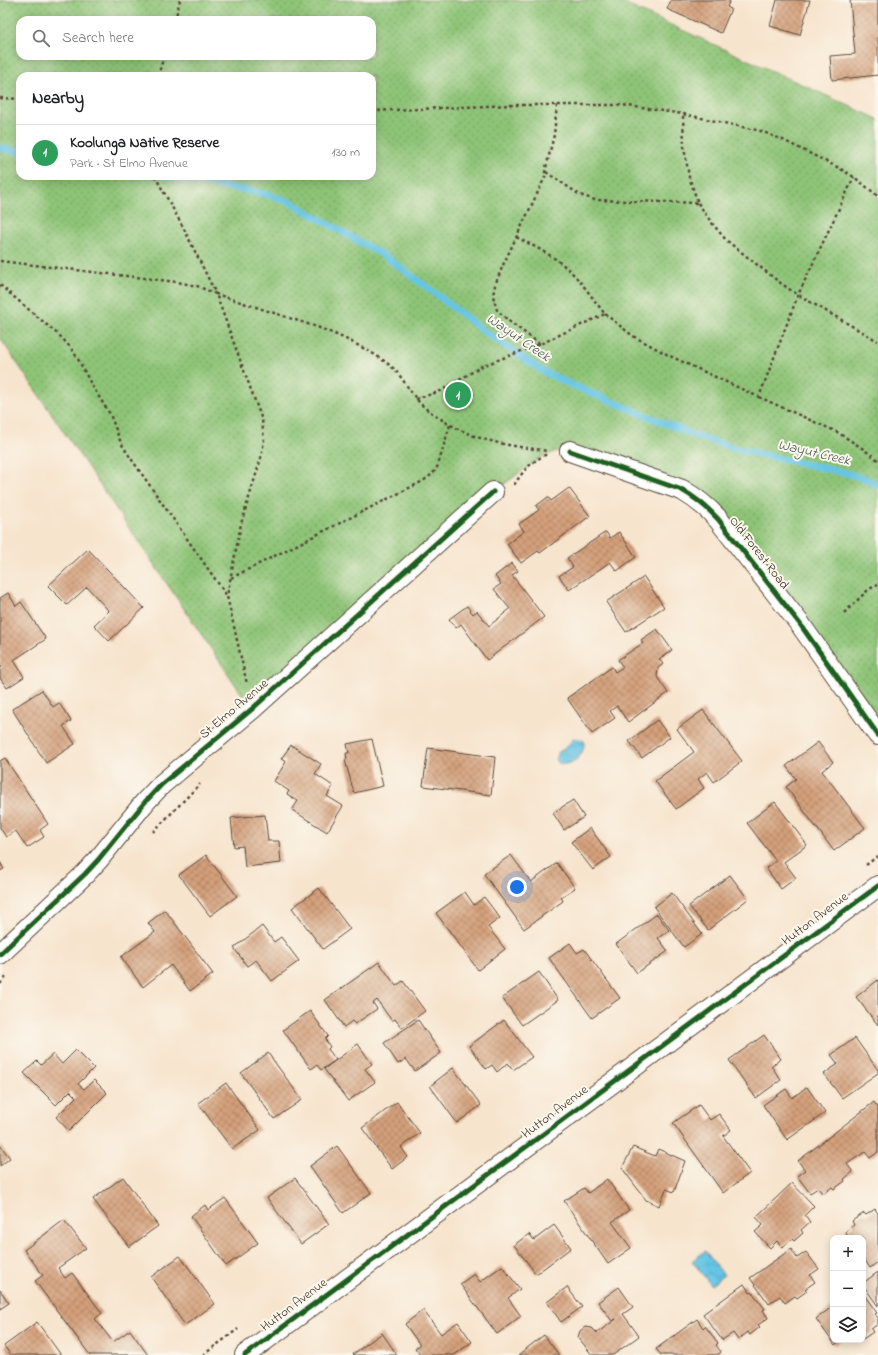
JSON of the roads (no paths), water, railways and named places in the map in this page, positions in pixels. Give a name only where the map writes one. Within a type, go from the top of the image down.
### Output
[{"type":"street","name":"Old Forest Road","points":[[570,451],[682,490],[704,504],[718,519],[800,624],[878,735]]},
{"type":"street","name":"St Elmo Avenue","points":[[0,954],[85,874],[162,784],[252,709],[493,492]]},
{"type":"street","name":"Hutton Avenue","points":[[245,1355],[878,886]]},
{"type":"water","points":[[573,739],[580,739],[584,741],[581,755],[570,763],[560,764],[556,760],[557,753],[567,747]]},
{"type":"water","points":[[705,1251],[724,1275],[711,1285],[692,1261]]},
{"type":"waterway","name":"Wayut Creek","points":[[0,148],[16,151]]},
{"type":"waterway","name":"Wayut Creek","points":[[187,180],[266,194],[290,202],[386,257],[482,330],[544,372],[574,386],[696,436],[737,449],[846,473],[869,480],[878,486]]},
{"type":"place","name":"Koolunga Native Reserve","points":[[458,395]]}]
